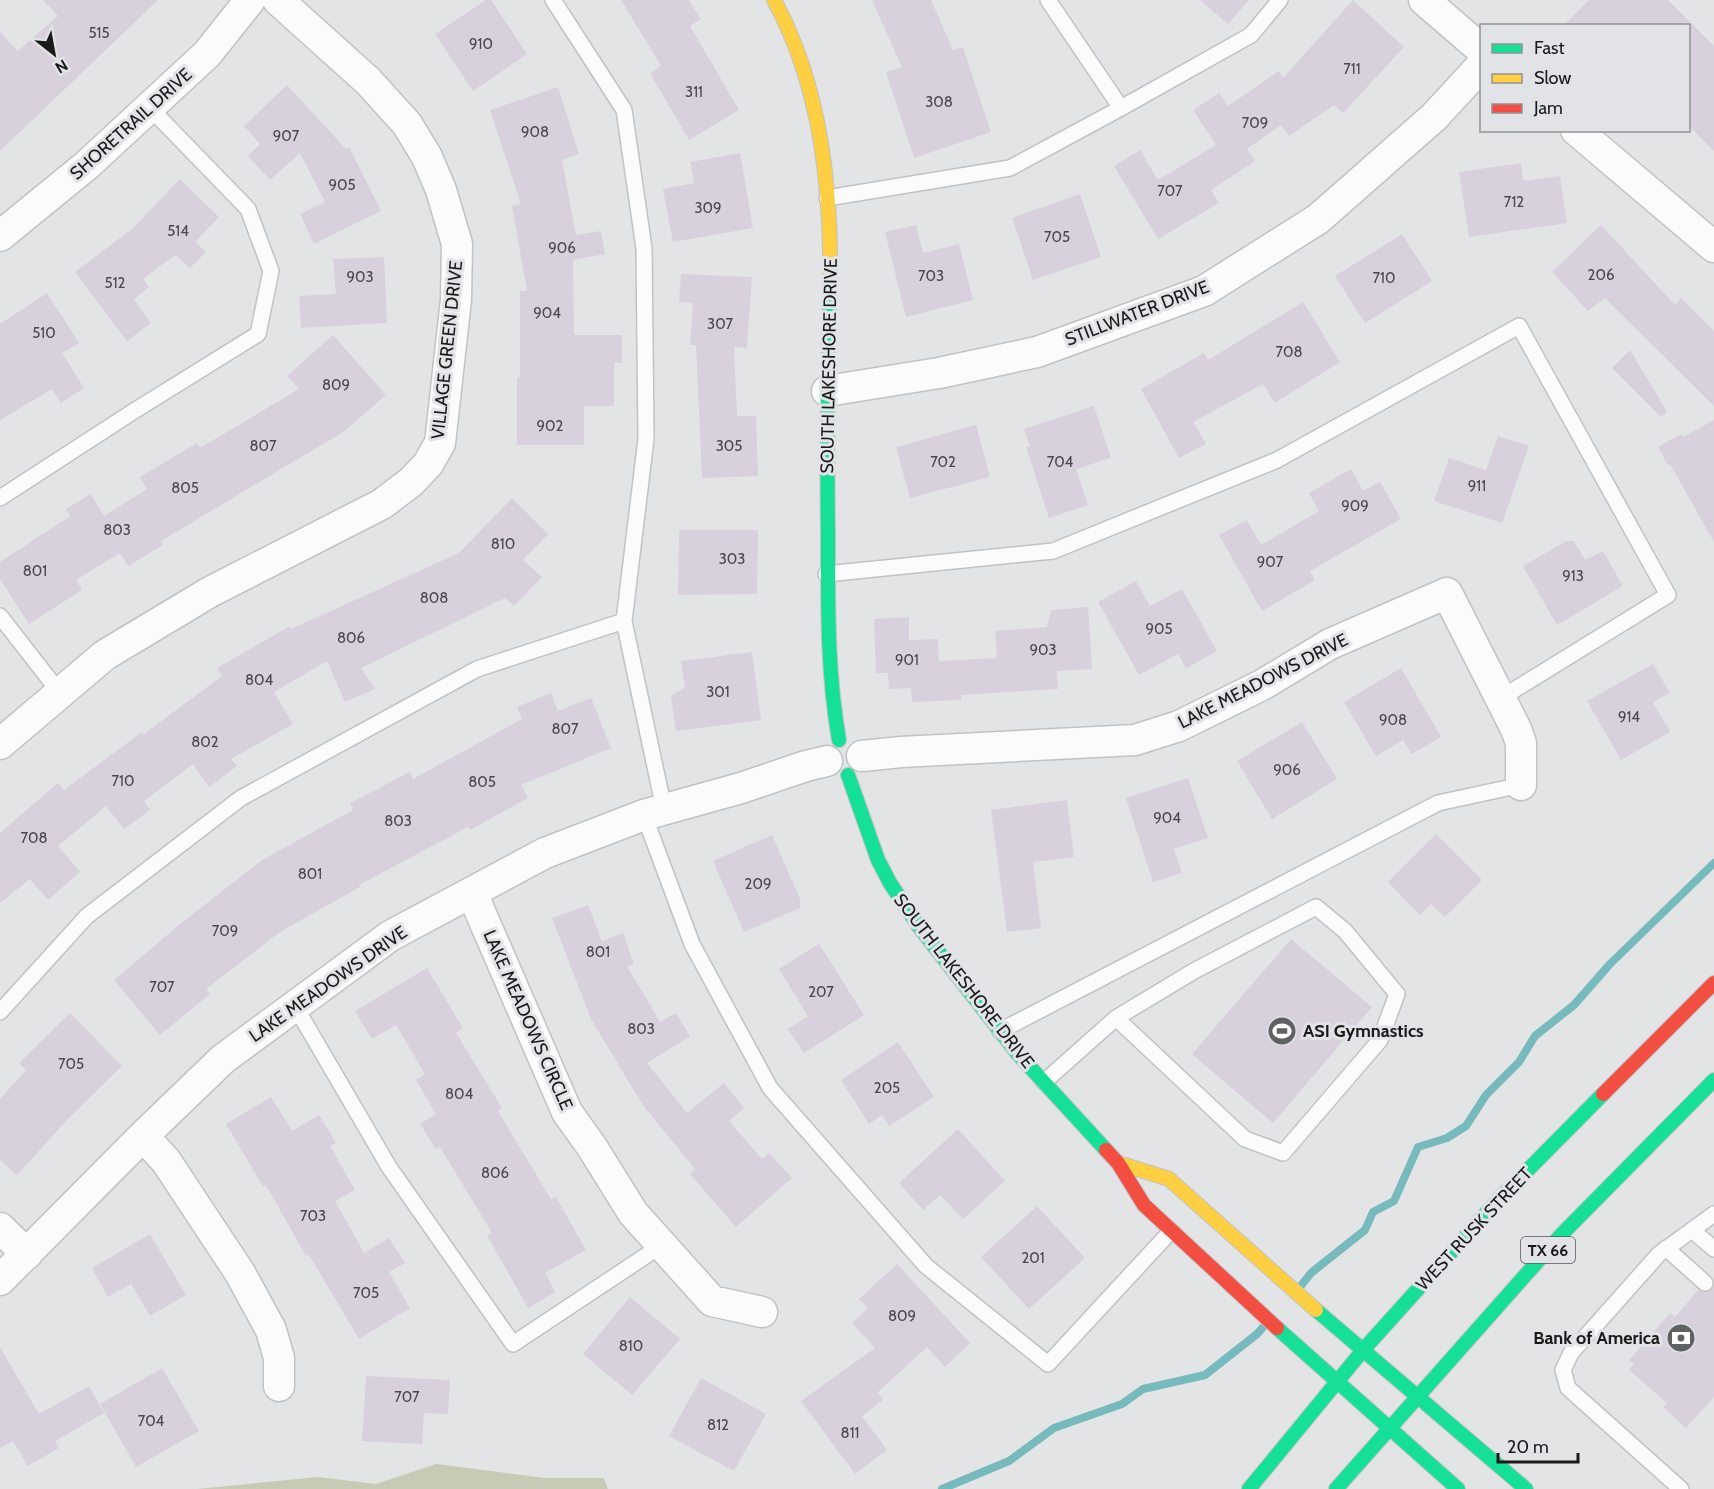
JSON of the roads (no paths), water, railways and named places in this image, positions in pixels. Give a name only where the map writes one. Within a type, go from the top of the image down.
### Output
[{"type":"street","name":"SHORETRAIL DRIVE","points":[[0,236],[87,165],[150,108],[207,54],[250,0]]},
{"type":"street","name":"VILLAGE GREEN DRIVE","points":[[0,744],[105,655],[210,592],[382,504],[411,482],[428,464],[440,443],[456,300],[457,244],[441,190],[427,157],[407,124],[368,81],[278,0]]},
{"type":"street","name":"SOUTH LAKESHORE DRIVE","points":[[774,0],[786,22],[804,70],[824,155],[831,246],[826,574],[830,677],[848,753],[878,860],[890,883],[920,928],[1018,1054],[1119,1163],[1144,1205],[1244,1298],[1458,1489]]},
{"type":"street","points":[[1424,0],[1480,48]]},
{"type":"street","name":"STILLWATER DRIVE","points":[[827,391],[939,373],[1037,352],[1204,291],[1317,219],[1434,117],[1480,67]]},
{"type":"street","points":[[1578,132],[1714,247]]},
{"type":"street","name":"LAKE MEADOWS DRIVE","points":[[0,1280],[223,1059],[390,936],[545,853],[654,812],[741,788],[848,753],[1135,740],[1179,726],[1262,685],[1330,644],[1447,592],[1516,729],[1521,743],[1521,785]]},
{"type":"street","name":"LAKE MEADOWS CIRCLE","points":[[472,893],[567,1112],[633,1213],[712,1301],[762,1312]]},
{"type":"street","name":"WEST RUSK STREET","points":[[1249,1489],[1364,1349],[1499,1199],[1714,983]]},
{"type":"street","name":"TX 66","points":[[1336,1489],[1561,1235],[1714,1080]]},
{"type":"street","points":[[143,1136],[166,1161],[240,1273],[271,1330],[279,1358],[279,1386]]},
{"type":"street","name":"SOUTH LAKESHORE DRIVE","points":[[1119,1163],[1169,1179],[1270,1270],[1526,1489]]},
{"type":"street","points":[[0,1228],[27,1254]]},
{"type":"lane","points":[[553,0],[624,110],[644,248],[646,439],[624,621],[654,812],[692,944],[770,1088],[926,1266],[1048,1364],[1171,1231]]},
{"type":"lane","points":[[1048,0],[1121,108]]},
{"type":"lane","points":[[827,198],[1010,168],[1251,35],[1280,0]]},
{"type":"lane","points":[[0,498],[258,334],[271,271],[248,209],[150,108]]},
{"type":"lane","points":[[826,574],[1053,551],[1277,460],[1519,326],[1668,595],[1501,698]]},
{"type":"lane","points":[[0,616],[60,693]]},
{"type":"lane","points":[[0,1012],[87,916],[241,798],[477,669],[624,621]]},
{"type":"lane","points":[[1000,1031],[1438,803],[1521,785]]},
{"type":"lane","points":[[1044,1082],[1116,1018],[1194,971],[1316,907],[1345,932],[1397,994],[1380,1040],[1283,1153],[1245,1139],[1116,1018]]},
{"type":"lane","points":[[295,1006],[389,1167],[513,1344],[662,1245]]},
{"type":"lane","points":[[1702,1092],[1714,1104]]},
{"type":"lane","points":[[1681,1489],[1568,1388],[1563,1370],[1571,1353],[1647,1266],[1666,1248],[1714,1214]]},
{"type":"lane","points":[[1692,1230],[1714,1249]]},
{"type":"lane","points":[[1666,1248],[1705,1283]]},
{"type":"waterway","points":[[1300,1287],[1311,1273],[1365,1230],[1373,1212],[1394,1201],[1418,1147],[1447,1138],[1466,1126],[1486,1095],[1519,1062],[1535,1036],[1574,1005],[1610,964],[1714,863]]},
{"type":"waterway","points":[[942,1489],[1009,1461],[1054,1428],[1122,1404],[1143,1389],[1205,1375],[1265,1325]]},
{"type":"place","name":"ASI Gymnastics","points":[[1282,1031]]},
{"type":"place","name":"Bank of America","points":[[1681,1338]]}]
